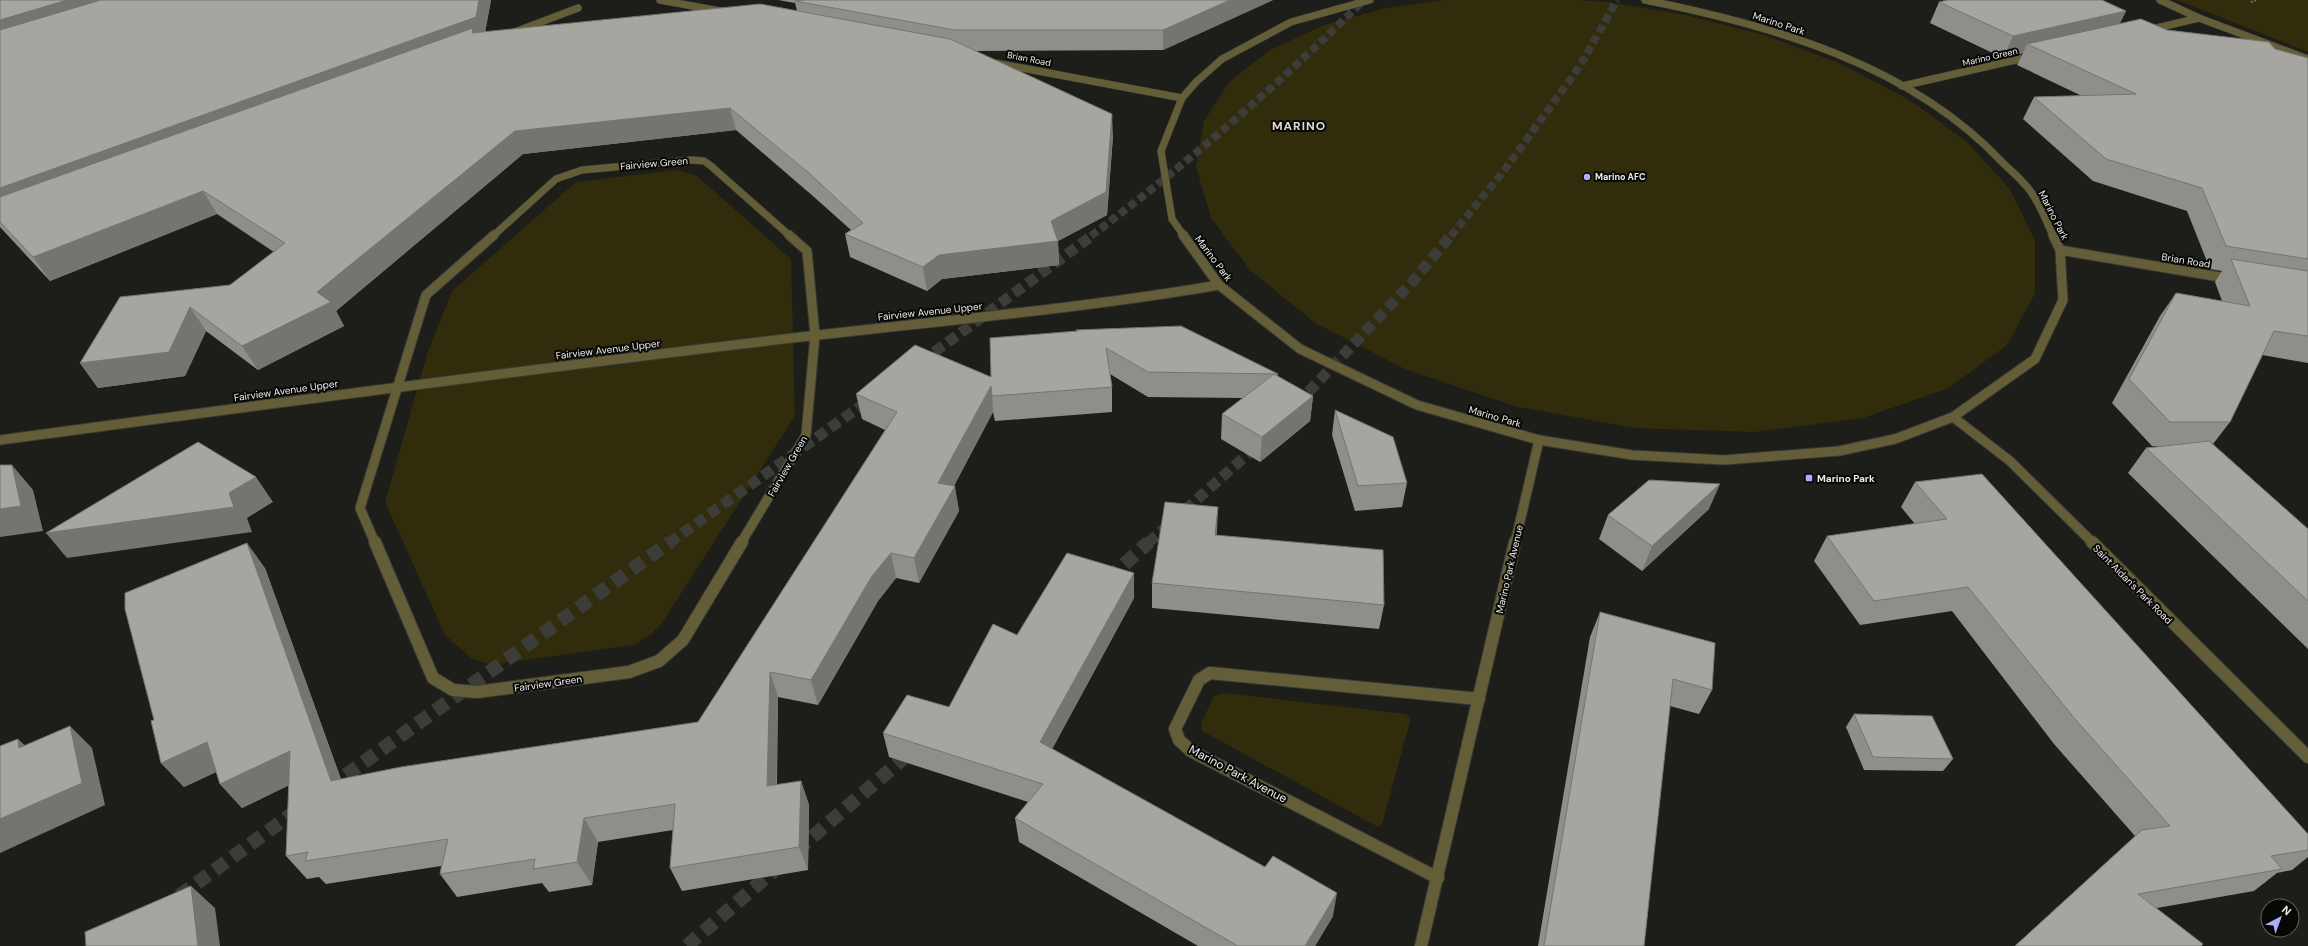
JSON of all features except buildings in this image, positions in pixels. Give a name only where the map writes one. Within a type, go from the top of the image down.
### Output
[{"type":"street","points":[[660,0],[730,13]]},
{"type":"street","name":"Marino Park","points":[[1370,0],[1291,22],[1222,59],[1196,82],[1182,98],[1161,150],[1172,219],[1219,285],[1307,353],[1417,405],[1539,440],[1632,455],[1724,460],[1782,457],[1839,450],[1895,439],[1953,418],[2036,359],[2063,300],[2060,250],[2033,194],[1980,138],[1941,109],[1860,64],[1788,36],[1711,13],[1645,0]]},
{"type":"street","points":[[2160,0],[2199,18],[2308,59]]},
{"type":"street","points":[[504,36],[578,8]]},
{"type":"street","points":[[2138,32],[2199,18]]},
{"type":"street","name":"Marino Green","points":[[1902,86],[2039,55]]},
{"type":"street","name":"Brian Road","points":[[986,61],[1182,98]]},
{"type":"street","name":"Fairview Green","points":[[692,160],[704,161],[807,252],[815,335],[806,435],[683,640],[659,661],[629,672],[477,692],[453,690],[433,678],[360,508],[396,387],[426,295],[556,179],[582,170],[692,160]]},
{"type":"street","name":"Brian Road","points":[[2060,250],[2238,280]]},
{"type":"street","name":"Fairview Avenue Upper","points":[[0,440],[396,387],[815,335],[1130,300],[1219,285]]},
{"type":"street","name":"Saint Aidan's Park Road","points":[[1953,418],[2010,461],[2308,757]]},
{"type":"street","name":"Marino Park Avenue","points":[[1421,946],[1539,440]]},
{"type":"street","name":"Marino Park Avenue","points":[[1438,878],[1191,751],[1179,740],[1175,729],[1199,680],[1210,673],[1479,699]]},
{"type":"shaded area","points":[[1445,0],[1579,0],[1607,2],[1686,15],[1764,35],[1839,63],[1908,99],[1966,141],[2010,189],[2035,241],[2035,294],[2007,345],[1949,388],[1863,418],[1754,432],[1634,428],[1514,406],[1405,369],[1315,323],[1250,270],[1211,218],[1196,167],[1204,121],[1229,82],[1270,50],[1324,25],[1386,8]]},
{"type":"shaded area","points":[[2177,0],[2308,0],[2308,52]]},
{"type":"shaded area","points":[[676,170],[696,175],[791,259],[795,416],[662,623],[650,635],[634,645],[491,665],[471,658],[445,635],[385,502],[428,351],[452,291],[576,182]]},
{"type":"shaded area","points":[[1225,693],[1406,714],[1411,718],[1382,824],[1378,827],[1202,731],[1201,723],[1214,696]]},
{"type":"tunnel","points":[[1091,236],[1197,152],[1232,122],[1332,32],[1364,0]]},
{"type":"tunnel","points":[[1451,236],[1506,168],[1580,66],[1617,0]]},
{"type":"tunnel","points":[[921,362],[1093,235]]},
{"type":"tunnel","points":[[1297,404],[1415,279],[1451,235]]},
{"type":"tunnel","points":[[669,543],[872,398]]},
{"type":"tunnel","points":[[1148,543],[1258,445]]},
{"type":"tunnel","points":[[328,788],[670,542]]},
{"type":"tunnel","points":[[1108,579],[1149,542]]},
{"type":"tunnel","points":[[796,851],[912,751]]},
{"type":"tunnel","points":[[179,896],[300,808]]},
{"type":"tunnel","points":[[687,946],[778,867]]},
{"type":"place","name":"Marino AFC","points":[[1587,177]]},
{"type":"place","name":"Marino Park","points":[[1809,478]]},
{"type":"district","name":"MARINO","points":[[1299,126]]}]
